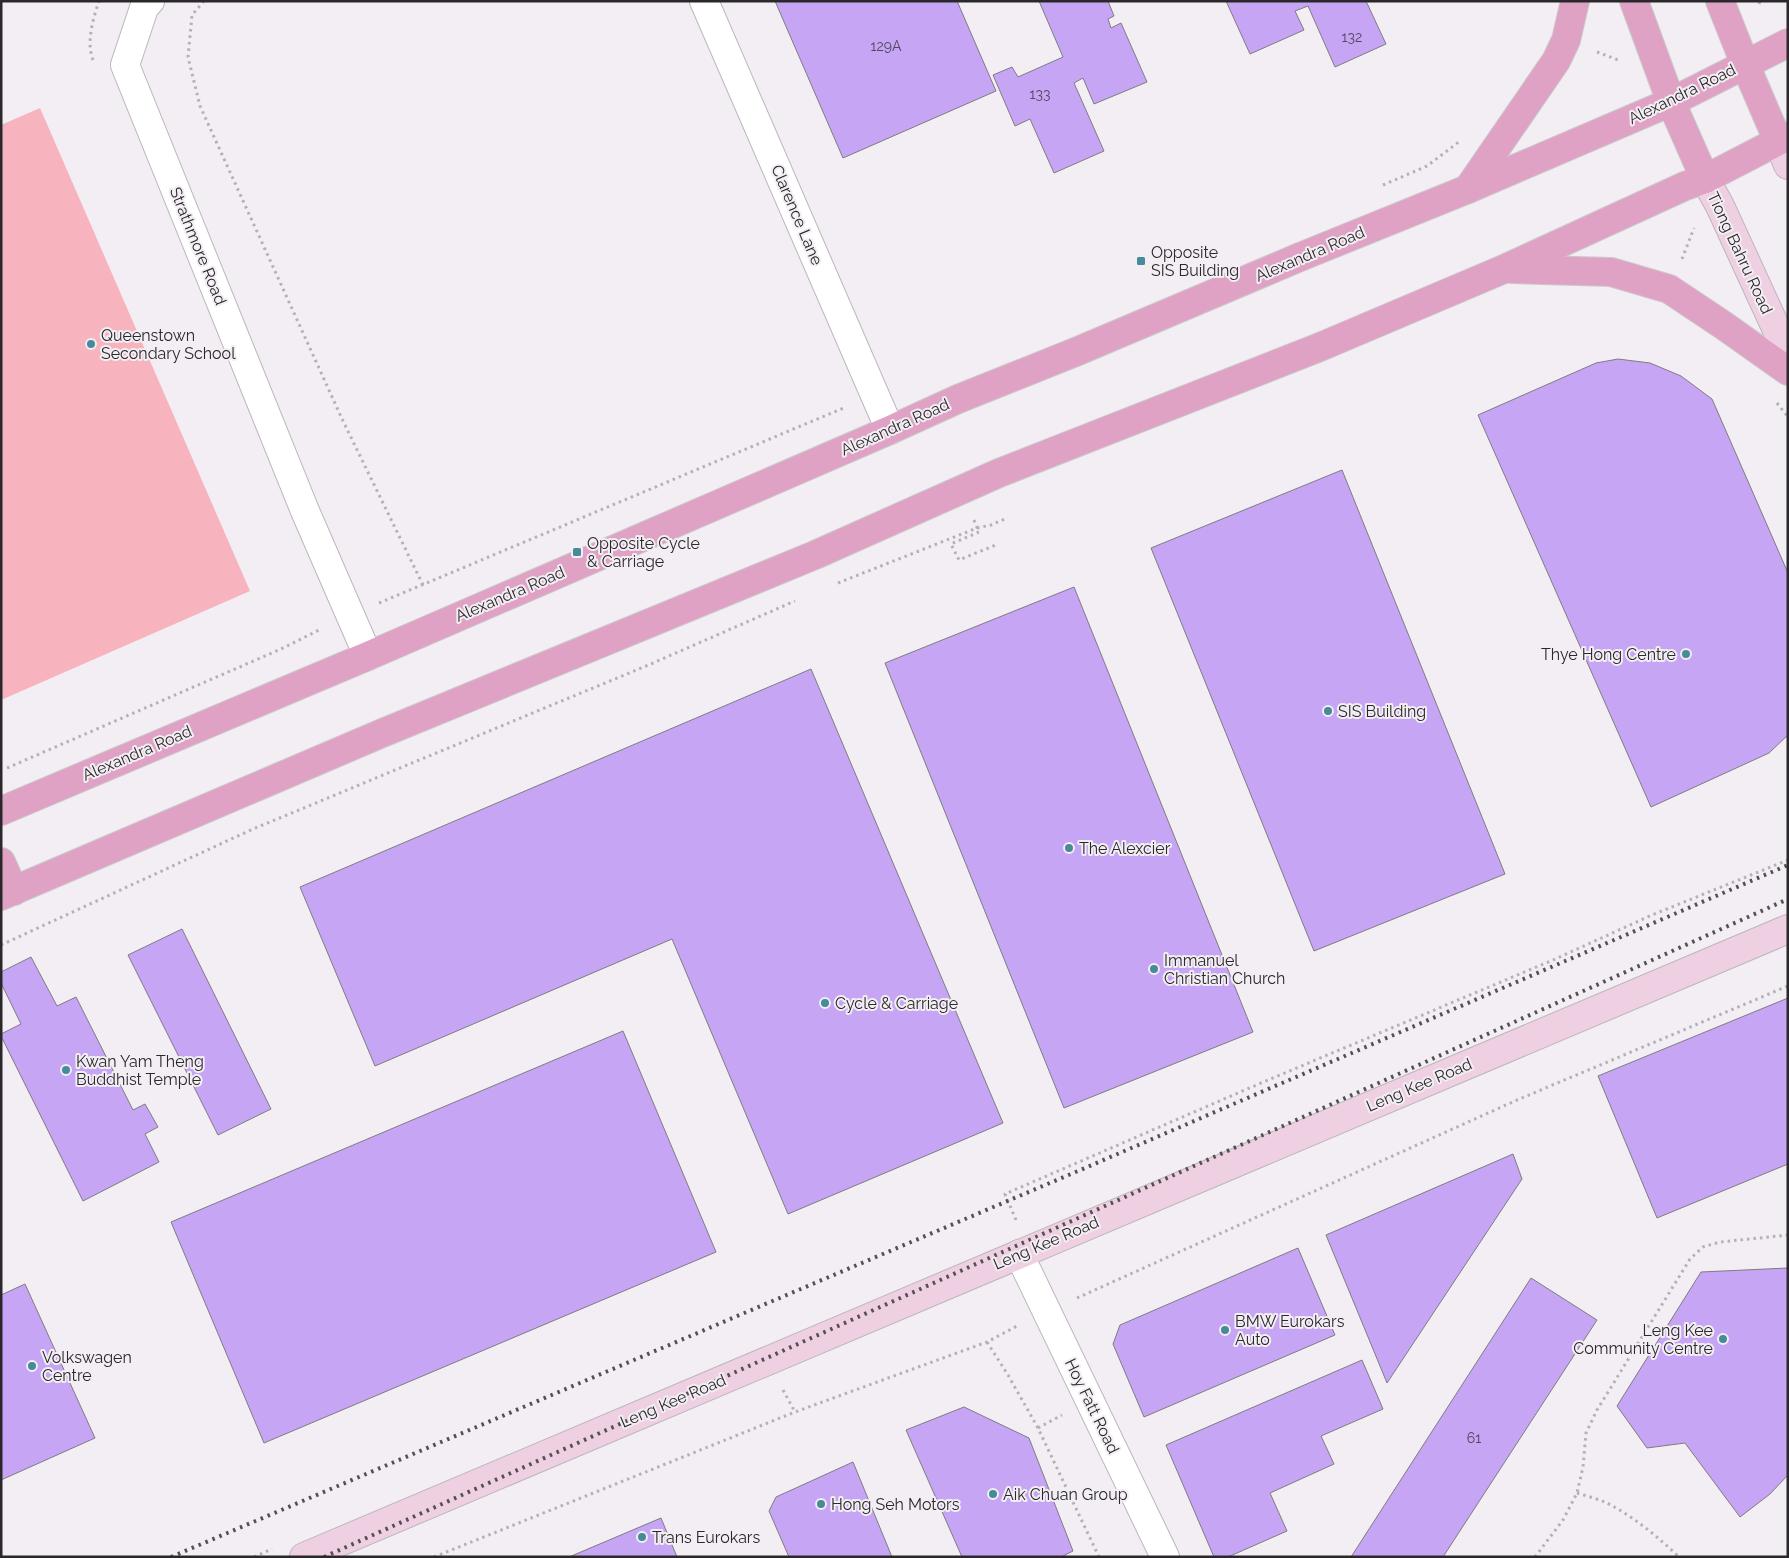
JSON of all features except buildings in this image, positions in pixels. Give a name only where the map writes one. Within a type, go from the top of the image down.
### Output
[{"type":"main road","points":[[1468,189],[1556,61],[1566,40],[1575,1]]},
{"type":"main road","points":[[1634,1],[1671,102],[1705,179]]},
{"type":"main road","points":[[1,862],[8,894],[380,734],[815,555],[999,473],[1320,346],[1504,269],[1685,186],[1785,147],[1745,64],[1720,1]]},
{"type":"main road","name":"Alexandra Road","points":[[1,811],[368,656],[958,399],[1468,189],[1671,102],[1788,43]]},
{"type":"main road","points":[[1504,269],[1611,272],[1669,289],[1724,325],[1788,371]]},
{"type":"street","name":"Strathmore Road","points":[[150,1],[144,8],[125,65],[305,512],[368,656]]},
{"type":"street","name":"Clarence Lane","points":[[704,1],[890,430]]},
{"type":"street","name":"Tiong Bahru Road","points":[[1705,179],[1720,206],[1788,354]]},
{"type":"street","name":"Leng Kee Road","points":[[304,1557],[1788,929]]},
{"type":"street","name":"Hoy Fatt Road","points":[[1019,1254],[1165,1557]]},
{"type":"path","points":[[204,1],[192,15],[188,57],[200,106],[343,421],[423,585]]},
{"type":"path","points":[[1383,185],[1428,166],[1462,139]]},
{"type":"path","points":[[7,768],[281,649],[350,615],[875,396]]},
{"type":"path","points":[[836,584],[964,533],[1005,519]]},
{"type":"path","points":[[979,532],[951,544],[959,560],[998,544]]},
{"type":"path","points":[[1,945],[253,829],[646,666],[800,599]]},
{"type":"path","points":[[1018,1224],[1005,1194],[1261,1083],[1553,960],[1652,915],[1788,860]]},
{"type":"path","points":[[434,1557],[795,1412],[987,1342],[997,1335],[1108,1284],[1517,1100],[1788,986]]},
{"type":"path","points":[[1535,1557],[1562,1520],[1577,1493],[1583,1467],[1586,1432],[1597,1410],[1690,1259],[1703,1247],[1720,1242],[1788,1235]]},
{"type":"path","points":[[987,1342],[1038,1428],[1099,1557]]},
{"type":"path","points":[[1577,1493],[1606,1502],[1632,1518],[1659,1538],[1679,1557]]},
{"type":"shaded area","name":"Queenstown Secondary School","points":[[40,108],[250,591],[1,700],[1,125]]},
{"type":"railway","points":[[171,1557],[1078,1171],[1788,865]]},
{"type":"railway","points":[[324,1557],[1788,899]]},
{"type":"place","name":"Opposite SIS Building","points":[[1141,261]]},
{"type":"place","name":"Queenstown Secondary School","points":[[91,344]]},
{"type":"place","name":"Opposite Cycle & Carriage","points":[[577,552]]},
{"type":"place","name":"Thye Hong Centre","points":[[1686,654]]},
{"type":"place","name":"SIS Building","points":[[1328,711]]},
{"type":"place","name":"The Alexcier","points":[[1069,848]]},
{"type":"place","name":"Immanuel Christian Church","points":[[1154,969]]},
{"type":"place","name":"Cycle & Carriage","points":[[825,1003]]},
{"type":"place","name":"Kwan Yam Theng Buddhist Temple","points":[[66,1070]]},
{"type":"place","name":"BMW Eurokars Auto","points":[[1225,1330]]},
{"type":"place","name":"Leng Kee Community Centre","points":[[1723,1339]]},
{"type":"place","name":"Volkswagen Centre","points":[[32,1366]]},
{"type":"place","name":"Aik Chuan Group","points":[[993,1494]]},
{"type":"place","name":"Hong Seh Motors","points":[[821,1504]]},
{"type":"place","name":"Trans Eurokars","points":[[642,1537]]}]
